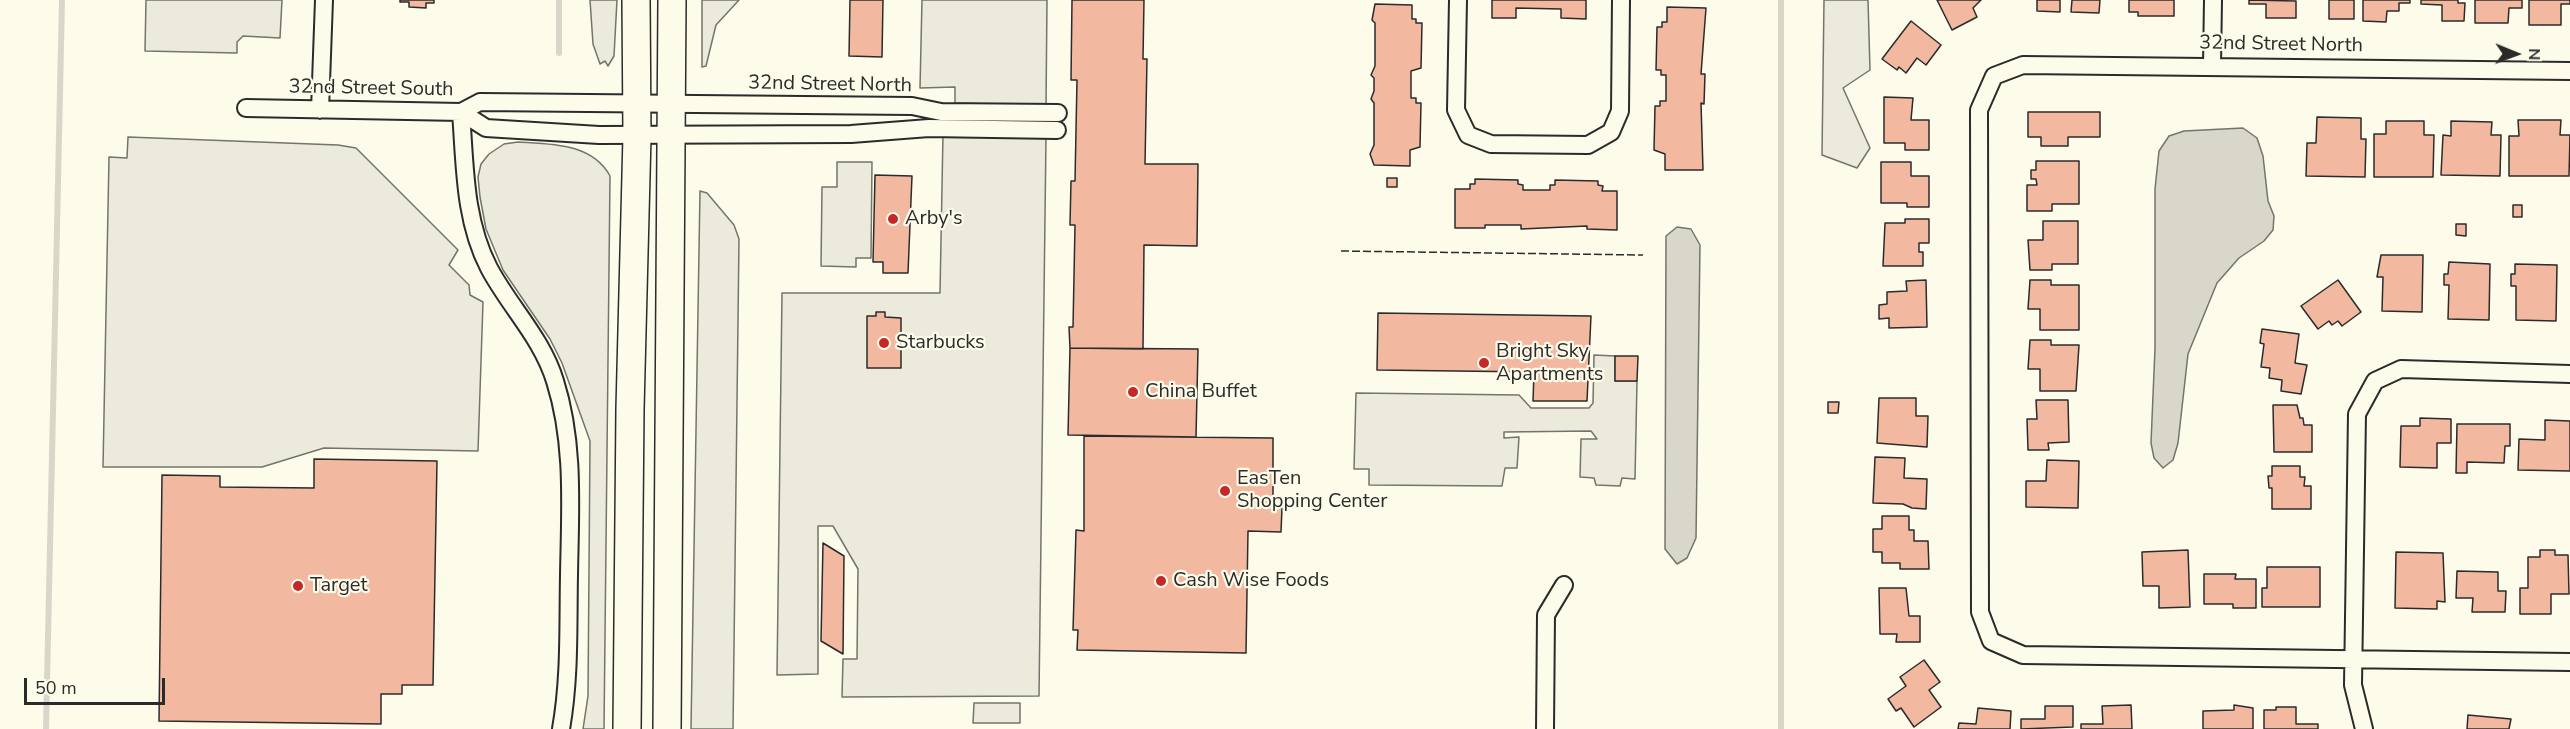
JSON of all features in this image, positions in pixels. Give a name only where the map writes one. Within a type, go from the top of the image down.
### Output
[{"type":"main road","points":[[627,729],[630,409],[637,136],[636,0]]},
{"type":"main road","points":[[667,729],[672,0]]},
{"type":"street","points":[[320,110],[324,0]]},
{"type":"street","points":[[1458,0],[1456,110],[1468,135],[1491,144],[1588,145],[1611,132],[1620,111],[1621,0]]},
{"type":"street","points":[[2212,65],[2213,0]]},
{"type":"street","name":"32nd Street North","points":[[2353,658],[2023,655],[1990,641],[1980,612],[1979,110],[1994,76],[2023,65],[2212,65],[2570,71]]},
{"type":"street","name":"32nd Street South","points":[[246,108],[461,112],[480,102],[637,103]]},
{"type":"street","name":"32nd Street North","points":[[461,112],[486,128],[637,136],[851,134],[1057,122],[941,112],[912,106],[637,103]]},
{"type":"street","points":[[461,112],[467,193],[476,238],[500,288],[545,357],[555,379],[568,437],[570,481],[568,664],[561,729]]},
{"type":"street","points":[[2364,729],[2353,685],[2357,414],[2375,381],[2401,369],[2570,374]]},
{"type":"street","points":[[1545,729],[1546,615],[1564,585]]},
{"type":"street","points":[[2353,658],[2570,662]]},
{"type":"shaded area","points":[[146,0],[282,0],[280,38],[243,36],[237,42],[237,53],[145,51]]},
{"type":"shaded area","points":[[590,0],[617,0],[614,56],[608,66],[605,61],[600,64],[593,44]]},
{"type":"shaded area","points":[[702,0],[739,0],[716,25],[706,66],[702,67]]},
{"type":"shaded area","points":[[922,0],[1047,0],[1046,106],[955,103],[955,87],[920,88]]},
{"type":"shaded area","points":[[1824,0],[1868,0],[1870,70],[1843,88],[1870,148],[1857,168],[1822,155]]},
{"type":"shaded area","points":[[2243,128],[2257,138],[2263,156],[2268,201],[2274,216],[2273,230],[2264,241],[2239,258],[2217,283],[2188,354],[2178,443],[2173,460],[2163,468],[2154,458],[2151,443],[2155,348],[2155,189],[2159,151],[2169,136],[2184,131]]},
{"type":"shaded area","points":[[943,134],[1046,137],[1039,696],[842,697],[843,659],[857,659],[858,569],[833,526],[818,526],[818,674],[777,675],[782,293],[940,293]]},
{"type":"shaded area","points":[[128,137],[338,145],[356,148],[458,250],[449,265],[469,285],[470,295],[483,302],[478,451],[324,448],[262,467],[103,467],[109,157],[127,158]]},
{"type":"shaded area","points":[[518,142],[557,145],[582,151],[602,165],[610,176],[604,729],[583,729],[588,696],[590,441],[562,363],[550,339],[503,270],[486,229],[480,197],[478,177],[481,164],[489,154],[504,144]]},
{"type":"shaded area","points":[[837,162],[872,162],[871,258],[856,258],[856,267],[821,266],[822,187],[837,187]]},
{"type":"shaded area","points":[[700,191],[707,193],[734,225],[739,239],[733,729],[691,729]]},
{"type":"shaded area","points":[[1677,227],[1691,229],[1700,245],[1696,538],[1687,558],[1677,564],[1665,549],[1666,236]]},
{"type":"shaded area","points":[[1594,355],[1615,356],[1615,381],[1637,381],[1635,479],[1622,478],[1620,486],[1596,485],[1594,478],[1580,477],[1581,439],[1597,439],[1591,431],[1504,432],[1504,438],[1519,437],[1517,468],[1505,468],[1502,486],[1369,485],[1369,469],[1354,469],[1356,393],[1519,395],[1531,408],[1589,408],[1593,403]]},
{"type":"shaded area","points":[[974,703],[1020,703],[1020,723],[973,723]]},
{"type":"building","points":[[400,0],[434,0],[434,3],[426,3],[426,8],[409,7],[409,2],[400,2]]},
{"type":"building","points":[[850,0],[883,0],[882,57],[849,56]]},
{"type":"building","points":[[1072,0],[1144,0],[1143,59],[1147,59],[1145,164],[1198,164],[1197,246],[1144,245],[1143,349],[1070,348],[1069,327],[1073,327],[1075,225],[1070,225],[1071,181],[1075,181],[1077,80],[1071,80]]},
{"type":"building","points":[[1492,0],[1586,0],[1586,19],[1561,18],[1561,9],[1516,8],[1516,18],[1492,18]]},
{"type":"building","points":[[1937,0],[1981,0],[1973,8],[1977,17],[1952,30]]},
{"type":"building","points":[[2037,0],[2060,0],[2060,12],[2037,11]]},
{"type":"building","points":[[2072,0],[2100,0],[2099,13],[2071,12]]},
{"type":"building","points":[[2129,0],[2174,0],[2174,16],[2138,16],[2138,12],[2129,12]]},
{"type":"building","points":[[2249,0],[2296,1],[2296,18],[2266,18],[2266,4],[2249,4]]},
{"type":"building","points":[[2329,0],[2354,0],[2354,19],[2329,19]]},
{"type":"building","points":[[2363,0],[2410,0],[2410,3],[2399,3],[2399,11],[2387,11],[2386,22],[2363,21]]},
{"type":"building","points":[[2421,0],[2458,0],[2458,3],[2465,3],[2464,21],[2442,21],[2442,5],[2421,4]]},
{"type":"building","points":[[2475,0],[2522,0],[2522,8],[2509,8],[2508,23],[2475,23]]},
{"type":"building","points":[[2529,0],[2570,0],[2570,4],[2561,4],[2561,25],[2529,25]]},
{"type":"building","points":[[1375,4],[1412,5],[1412,19],[1416,19],[1416,23],[1422,23],[1421,68],[1411,71],[1411,98],[1416,98],[1416,103],[1421,103],[1420,147],[1410,150],[1410,166],[1374,165],[1370,154],[1374,145],[1374,103],[1371,99],[1374,91],[1374,78],[1371,75],[1375,66],[1375,23],[1372,20]]},
{"type":"building","points":[[1667,7],[1706,8],[1701,74],[1705,74],[1704,104],[1701,103],[1703,170],[1665,170],[1665,154],[1654,150],[1655,106],[1660,106],[1660,101],[1666,101],[1666,75],[1661,75],[1661,70],[1656,70],[1657,27],[1662,27],[1662,22],[1667,22]]},
{"type":"building","points":[[1911,21],[1941,45],[1926,65],[1917,58],[1906,73],[1899,67],[1897,70],[1882,59]]},
{"type":"building","points":[[1884,97],[1913,98],[1911,120],[1929,120],[1929,150],[1905,150],[1905,143],[1884,143]]},
{"type":"building","points":[[2028,112],[2100,112],[2100,137],[2068,137],[2068,146],[2041,146],[2041,137],[2028,137]]},
{"type":"building","points":[[2317,117],[2361,118],[2361,139],[2366,139],[2365,177],[2306,176],[2307,143],[2316,143]]},
{"type":"building","points":[[2518,120],[2561,120],[2560,135],[2570,135],[2569,176],[2509,176],[2509,136],[2519,136]]},
{"type":"building","points":[[2386,121],[2424,121],[2424,135],[2434,135],[2433,177],[2374,177],[2374,134],[2386,134]]},
{"type":"building","points":[[2451,121],[2492,122],[2491,135],[2501,135],[2500,176],[2441,175],[2443,135],[2451,136]]},
{"type":"building","points":[[2036,161],[2079,161],[2079,204],[2052,204],[2052,211],[2027,211],[2027,185],[2037,185],[2036,179],[2031,179],[2031,170],[2036,170]]},
{"type":"building","points":[[1881,162],[1911,162],[1911,176],[1929,176],[1929,207],[1907,207],[1907,203],[1881,203]]},
{"type":"building","name":"Arby's","points":[[875,175],[912,176],[908,273],[883,273],[883,262],[873,262]]},
{"type":"building","points":[[1387,178],[1397,178],[1397,187],[1387,187]]},
{"type":"building","points":[[1475,179],[1518,180],[1518,184],[1523,185],[1523,190],[1550,190],[1550,185],[1555,185],[1555,180],[1598,181],[1598,185],[1603,186],[1602,191],[1617,191],[1617,230],[1587,229],[1587,226],[1521,229],[1521,225],[1455,228],[1455,189],[1470,189],[1470,184],[1475,184]]},
{"type":"building","points":[[2513,205],[2522,205],[2522,217],[2513,217]]},
{"type":"building","points":[[1905,219],[1929,219],[1929,243],[1919,243],[1919,252],[1923,252],[1923,266],[1883,266],[1885,223],[1905,223]]},
{"type":"building","points":[[2043,221],[2078,221],[2078,264],[2052,264],[2052,270],[2030,270],[2028,240],[2043,240]]},
{"type":"building","points":[[2456,224],[2466,224],[2466,236],[2456,235]]},
{"type":"building","points":[[2381,255],[2423,255],[2422,312],[2382,311],[2383,277],[2377,277]]},
{"type":"building","points":[[2449,262],[2490,264],[2489,320],[2448,319],[2449,285],[2444,285],[2444,274],[2448,274]]},
{"type":"building","points":[[2515,264],[2557,265],[2556,321],[2516,320],[2516,286],[2511,286],[2511,274],[2515,274]]},
{"type":"building","points":[[1926,280],[1927,327],[1889,328],[1889,318],[1879,319],[1879,305],[1887,304],[1887,292],[1907,291],[1906,281]]},
{"type":"building","points":[[2030,280],[2051,280],[2051,285],[2079,285],[2079,330],[2040,330],[2040,309],[2028,309]]},
{"type":"building","points":[[2338,280],[2361,312],[2342,326],[2338,321],[2332,325],[2329,321],[2318,329],[2301,306]]},
{"type":"building","name":"Starbucks","points":[[876,312],[885,312],[885,317],[901,318],[901,368],[867,368],[867,316],[876,316]]},
{"type":"building","name":"Bright Sky Apartments","points":[[1378,313],[1591,316],[1587,401],[1533,401],[1534,372],[1377,370]]},
{"type":"building","points":[[2262,329],[2299,334],[2295,363],[2307,365],[2301,394],[2281,391],[2282,380],[2269,378],[2270,368],[2261,367],[2264,344],[2260,343]]},
{"type":"building","points":[[2030,340],[2051,340],[2051,345],[2079,345],[2076,391],[2040,391],[2040,369],[2028,369]]},
{"type":"building","name":"China Buffet","points":[[1070,348],[1198,349],[1196,437],[1068,435]]},
{"type":"building","points":[[1615,356],[1638,356],[1637,381],[1615,381]]},
{"type":"building","points":[[1879,398],[1916,398],[1916,416],[1928,416],[1927,447],[1877,443]]},
{"type":"building","points":[[2036,400],[2068,400],[2069,442],[2048,443],[2049,450],[2028,450],[2027,419],[2037,419]]},
{"type":"building","points":[[1828,402],[1839,402],[1838,413],[1828,413]]},
{"type":"building","points":[[2273,405],[2297,405],[2304,425],[2312,425],[2312,452],[2274,452]]},
{"type":"building","points":[[2420,418],[2451,419],[2451,443],[2437,443],[2437,468],[2400,467],[2401,426],[2420,426]]},
{"type":"building","points":[[2545,420],[2570,421],[2570,471],[2518,470],[2519,439],[2545,440]]},
{"type":"building","points":[[2457,424],[2510,424],[2510,446],[2505,446],[2504,463],[2467,462],[2467,473],[2456,473]]},
{"type":"building","name":"Cash Wise Foods","points":[[1084,436],[1273,438],[1273,508],[1282,508],[1281,532],[1248,531],[1246,653],[1077,650],[1078,630],[1073,630],[1076,530],[1084,531]]},
{"type":"building","points":[[1875,457],[1905,458],[1904,478],[1927,479],[1926,509],[1912,508],[1903,504],[1873,503]]},
{"type":"building","name":"Target","points":[[314,459],[437,461],[433,685],[402,685],[402,694],[381,694],[381,724],[159,721],[162,475],[220,476],[220,487],[314,488]]},
{"type":"building","points":[[2047,460],[2079,461],[2078,508],[2026,507],[2026,481],[2046,481]]},
{"type":"building","points":[[2272,466],[2300,466],[2300,477],[2305,477],[2304,486],[2311,486],[2311,509],[2272,509],[2272,488],[2269,488],[2268,476],[2272,476]]},
{"type":"building","points":[[1882,516],[1909,516],[1909,530],[1914,530],[1914,541],[1928,541],[1929,569],[1900,569],[1900,563],[1882,563],[1882,552],[1873,552],[1873,529],[1882,529]]},
{"type":"building","points":[[823,543],[844,556],[843,654],[821,641]]},
{"type":"building","points":[[2188,550],[2190,607],[2159,608],[2159,586],[2143,586],[2142,552]]},
{"type":"building","points":[[2540,550],[2555,550],[2555,555],[2568,555],[2569,594],[2551,594],[2551,614],[2520,614],[2520,588],[2528,588],[2528,557],[2540,557]]},
{"type":"building","points":[[2396,552],[2443,553],[2445,602],[2437,601],[2437,609],[2395,608]]},
{"type":"building","points":[[2267,567],[2320,567],[2320,607],[2262,607],[2262,588],[2267,588]]},
{"type":"building","points":[[2457,571],[2498,572],[2498,591],[2506,591],[2505,612],[2472,612],[2473,598],[2456,598]]},
{"type":"building","points":[[2204,574],[2236,574],[2235,579],[2256,579],[2256,608],[2233,608],[2233,604],[2204,604]]},
{"type":"building","points":[[1879,588],[1906,588],[1909,616],[1920,616],[1920,642],[1896,642],[1897,634],[1880,634]]},
{"type":"building","points":[[1924,660],[1940,682],[1929,690],[1941,707],[1914,727],[1901,708],[1896,711],[1888,699],[1906,686],[1900,677]]},
{"type":"building","points":[[2131,705],[2132,729],[2081,729],[2081,724],[2103,724],[2102,706]]},
{"type":"building","points":[[2234,705],[2253,708],[2253,729],[2203,729],[2203,711],[2234,710]]},
{"type":"building","points":[[2045,706],[2073,706],[2073,727],[2021,729],[2021,719],[2045,719]]},
{"type":"building","points":[[2276,707],[2296,707],[2296,724],[2318,724],[2318,729],[2264,729],[2264,710],[2276,710]]},
{"type":"building","points":[[1978,708],[2011,711],[2010,729],[1958,729],[1959,723],[1976,724]]},
{"type":"building","points":[[2468,715],[2511,719],[2509,729],[2467,729]]},
{"type":"waterway","points":[[46,729],[62,0]]},
{"type":"waterway","points":[[559,0],[559,53]]},
{"type":"waterway","points":[[1781,0],[1781,729]]},
{"type":"fence","points":[[1341,251],[1643,255]]},
{"type":"place","name":"Arby's","points":[[893,219]]},
{"type":"place","name":"Starbucks","points":[[884,343]]},
{"type":"place","name":"Bright Sky Apartments","points":[[1484,363]]},
{"type":"place","name":"China Buffet","points":[[1133,392]]},
{"type":"place","name":"EasTen Shopping Center","points":[[1225,491]]},
{"type":"place","name":"Cash Wise Foods","points":[[1161,581]]},
{"type":"place","name":"Target","points":[[298,586]]}]
